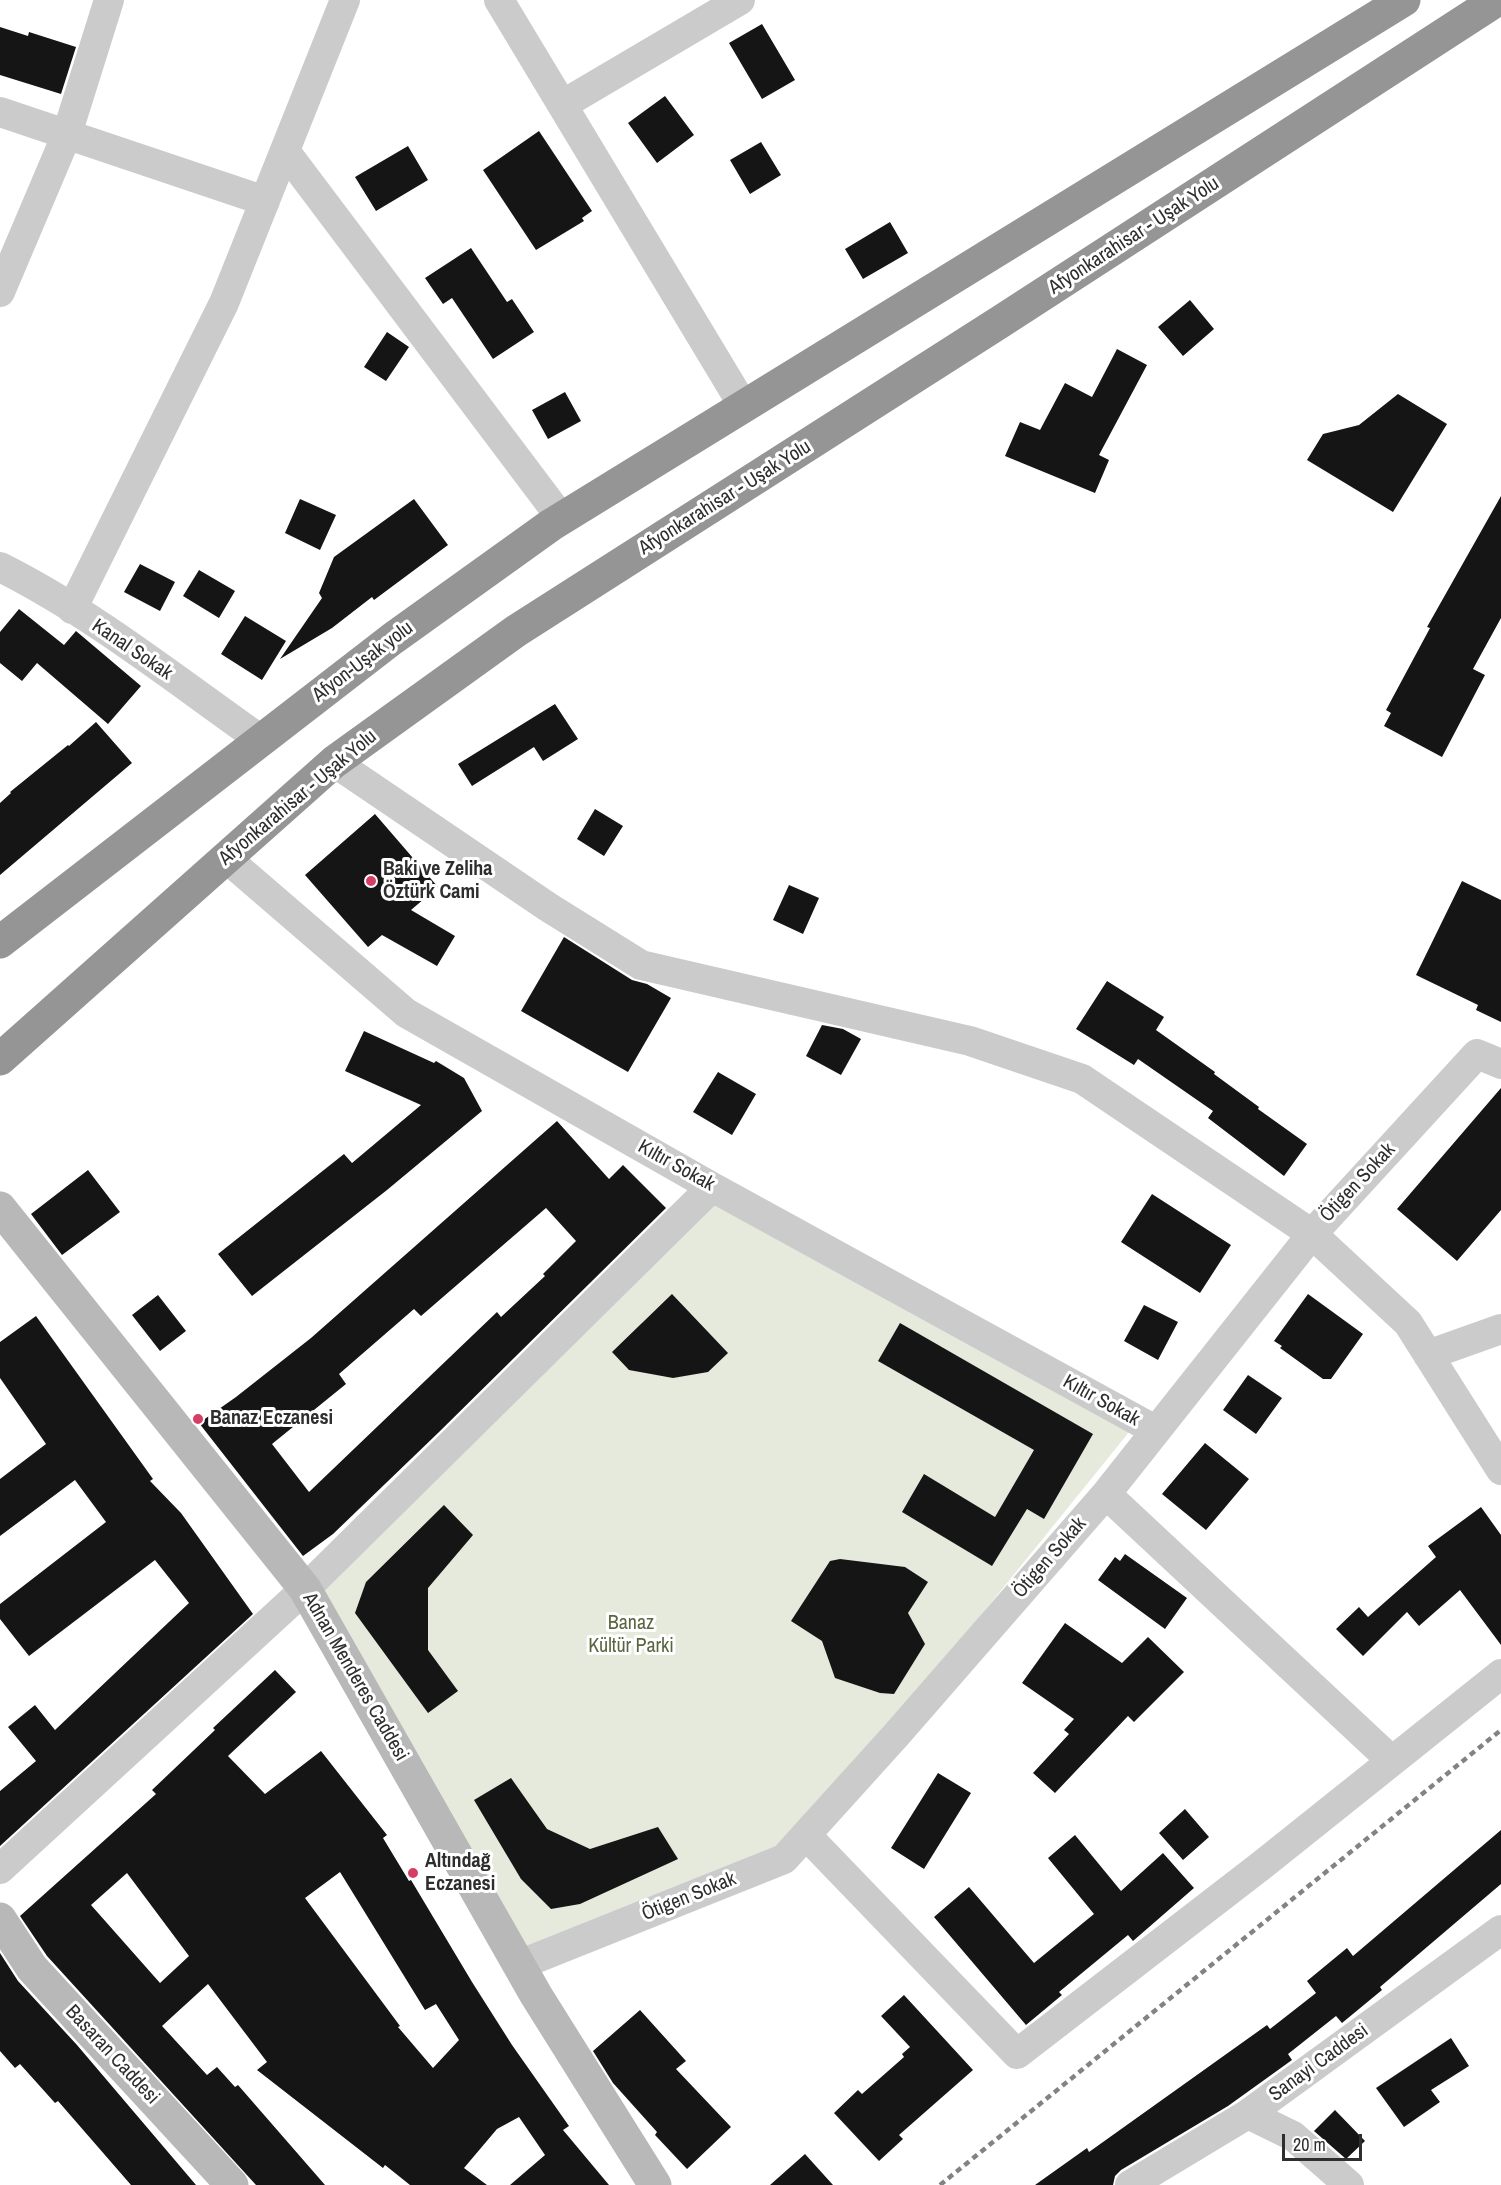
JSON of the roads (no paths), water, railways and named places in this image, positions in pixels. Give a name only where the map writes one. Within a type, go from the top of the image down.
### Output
[{"type":"highway","points":[[744,407],[1404,0]]},
{"type":"highway","name":"Afyonkarahisar - Uşak Yolu","points":[[0,1059],[334,762],[516,631],[1000,322],[1497,0]]},
{"type":"highway","name":"Afyon-Uşak yolu","points":[[0,942],[392,639],[562,519],[744,407]]},
{"type":"street","points":[[0,292],[67,135],[109,0]]},
{"type":"street","points":[[72,609],[224,303],[345,0]]},
{"type":"street","points":[[500,0],[744,407]]},
{"type":"street","points":[[562,105],[740,0]]},
{"type":"street","points":[[0,112],[265,201]]},
{"type":"street","points":[[285,151],[562,519]]},
{"type":"street","name":"Kanal Sokak","points":[[0,567],[31,583],[125,644],[261,740]]},
{"type":"street","points":[[334,762],[548,907],[641,965],[970,1041],[1082,1079],[1311,1234],[1408,1323],[1501,1470]]},
{"type":"street","name":"Kıltır Sokak","points":[[226,858],[406,1013],[712,1187],[1155,1430]]},
{"type":"street","name":"Ötigen Sokak","points":[[519,1965],[784,1859],[905,1726],[1106,1494],[1311,1234],[1477,1054],[1501,1064]]},
{"type":"street","points":[[0,1869],[305,1589],[712,1187]]},
{"type":"street","name":"Adnan Menderes Caddesi","points":[[0,1208],[305,1589],[519,1965],[655,2185]]},
{"type":"street","points":[[1428,1354],[1501,1329]]},
{"type":"street","points":[[1106,1494],[1392,1761]]},
{"type":"street","points":[[806,1835],[1017,2054],[1262,1865],[1501,1674]]},
{"type":"street","name":"Basaran Caddesi","points":[[0,1919],[32,1968],[232,2185]]},
{"type":"street","name":"Sanayi Caddesi","points":[[1130,2185],[1248,2114],[1501,1930]]},
{"type":"street","points":[[1248,2114],[1293,2136],[1349,2185]]},
{"type":"railway","points":[[940,2185],[1501,1730]]},
{"type":"place","name":"Baki ve Zeliha Öztürk Cami","points":[[371,881]]},
{"type":"place","name":"Banaz Eczanesi","points":[[198,1419]]},
{"type":"place","name":"Altındağ Eczanesi","points":[[413,1873]]},
{"type":"park label","name":"Banaz Kültür Parki","points":[[631,1636]]}]
